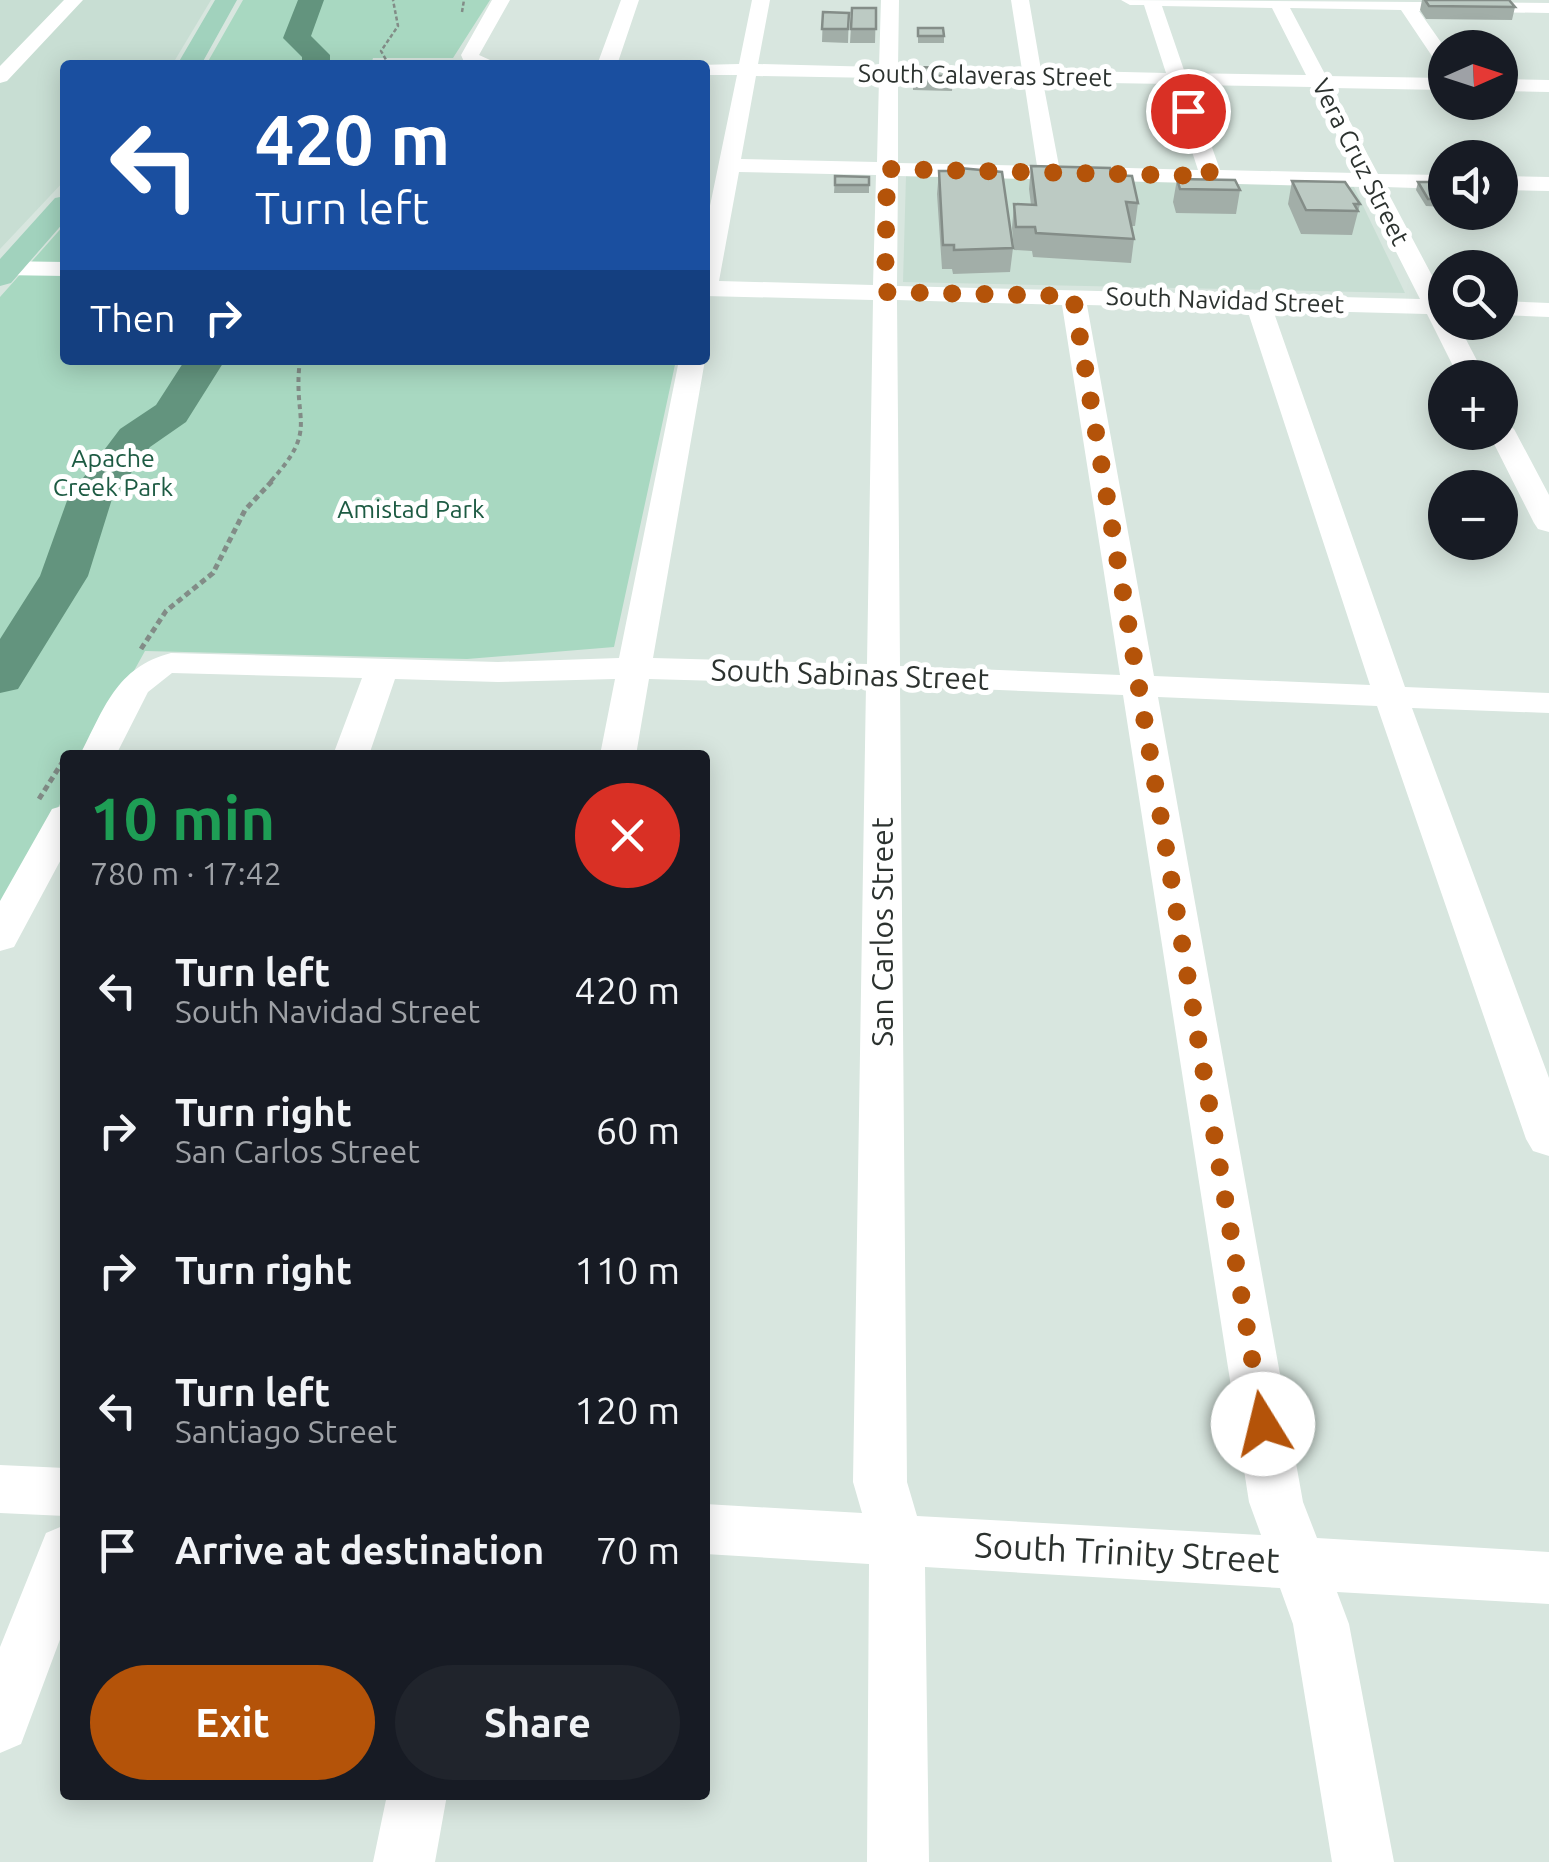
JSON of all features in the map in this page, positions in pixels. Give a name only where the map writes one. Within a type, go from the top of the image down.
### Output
[{"type":"main road","points":[[192,60],[226,0]]},
{"type":"main road","points":[[3,271],[60,209]]},
{"type":"street","points":[[0,77],[74,0]]},
{"type":"street","points":[[472,60],[470,55],[501,0]]},
{"type":"street","points":[[609,60],[630,0]]},
{"type":"street","points":[[710,247],[720,166],[761,0]]},
{"type":"street","name":"San Carlos Street","points":[[890,0],[885,292],[880,1482],[898,1540],[898,1862]]},
{"type":"street","points":[[1020,0],[1049,172]]},
{"type":"street","points":[[1130,0],[1535,5],[1549,28]]},
{"type":"street","points":[[1150,0],[1211,176]]},
{"type":"street","name":"Vera Cruz Street","points":[[1278,1],[1428,285]]},
{"type":"street","points":[[1404,2],[1428,37]]},
{"type":"street","name":"South Calaveras Street","points":[[710,70],[745,75],[888,73],[1428,84]]},
{"type":"street","points":[[710,88],[745,75]]},
{"type":"street","points":[[1518,85],[1549,86]]},
{"type":"street","points":[[720,166],[1428,182]]},
{"type":"street","points":[[1539,184],[1549,213]]},
{"type":"street","points":[[3,271],[60,269]]},
{"type":"street","points":[[1127,274],[1185,276],[1210,285],[1218,300]]},
{"type":"street","points":[[1007,294],[1024,278],[1070,278],[1276,1502],[1295,1563],[1321,1624],[1363,1862]]},
{"type":"street","name":"South Navidad Street","points":[[710,288],[1007,294],[1070,278],[1218,300],[1428,307]]},
{"type":"street","points":[[1257,301],[1391,696],[1549,1139]]},
{"type":"street","points":[[1518,309],[1549,310]]},
{"type":"street","points":[[619,750],[691,365]]},
{"type":"street","points":[[1511,450],[1549,523]]},
{"type":"street","points":[[101,750],[146,659]]},
{"type":"street","name":"South Sabinas Street","points":[[146,659],[498,672],[634,668],[884,675],[1549,702]]},
{"type":"street","points":[[353,750],[382,669]]},
{"type":"street","points":[[0,937],[60,825]]},
{"type":"street","points":[[0,1489],[60,1492]]},
{"type":"street","name":"South Trinity Street","points":[[710,1529],[1549,1578]]},
{"type":"street","points":[[0,1723],[60,1564]]},
{"type":"street","points":[[404,1862],[416,1800]]},
{"type":"path","points":[[386,60],[381,51],[398,26],[394,0]]},
{"type":"path","points":[[462,12],[464,0]]},
{"type":"path","points":[[146,659],[166,612],[213,573],[245,510],[294,456],[302,436],[297,385],[299,365]]},
{"type":"shaded area","points":[[0,0],[211,0],[175,60],[60,60],[60,185],[0,249]]},
{"type":"shaded area","points":[[906,176],[1354,187],[1405,293],[903,282]]},
{"type":"green space","points":[[243,0],[490,0],[453,58],[209,60]]},
{"type":"green space","points":[[60,230],[60,365],[675,365],[614,647],[467,659],[145,651],[90,750],[60,750],[60,804],[0,912],[0,297]]},
{"type":"building","points":[[1425,0],[1509,0],[1515,7],[1429,6]]},
{"type":"building","points":[[852,8],[876,8],[876,29],[851,29]]},
{"type":"building","points":[[823,12],[849,13],[848,29],[822,29]]},
{"type":"building","points":[[918,28],[943,28],[944,36],[918,36]]},
{"type":"building","points":[[913,67],[952,68],[953,76],[913,76]]},
{"type":"building","points":[[1031,166],[1110,168],[1111,175],[1132,176],[1138,203],[1126,202],[1134,239],[1036,233],[1035,227],[1016,227],[1014,204],[1036,205]]},
{"type":"building","points":[[949,167],[1002,172],[1013,248],[954,250],[954,245],[943,245],[939,171],[949,171]]},
{"type":"building","points":[[835,176],[869,177],[869,185],[835,185]]},
{"type":"building","points":[[1177,179],[1235,180],[1240,190],[1180,189]]},
{"type":"building","points":[[1292,181],[1345,182],[1360,204],[1354,204],[1358,211],[1306,210]]},
{"type":"building","points":[[1418,182],[1428,182],[1428,199]]},
{"type":"waterway","points":[[311,0],[297,38],[316,55],[316,60]]},
{"type":"waterway","points":[[0,678],[64,576],[90,498],[135,438],[171,413],[202,365]]},
{"type":"route","points":[[1188,111],[1211,176],[887,169],[885,292],[1073,296],[1263,1424]]},
{"type":"park label","name":"Apache Creek Park","points":[[113,472]]},
{"type":"park label","name":"Amistad Park","points":[[411,509]]}]
